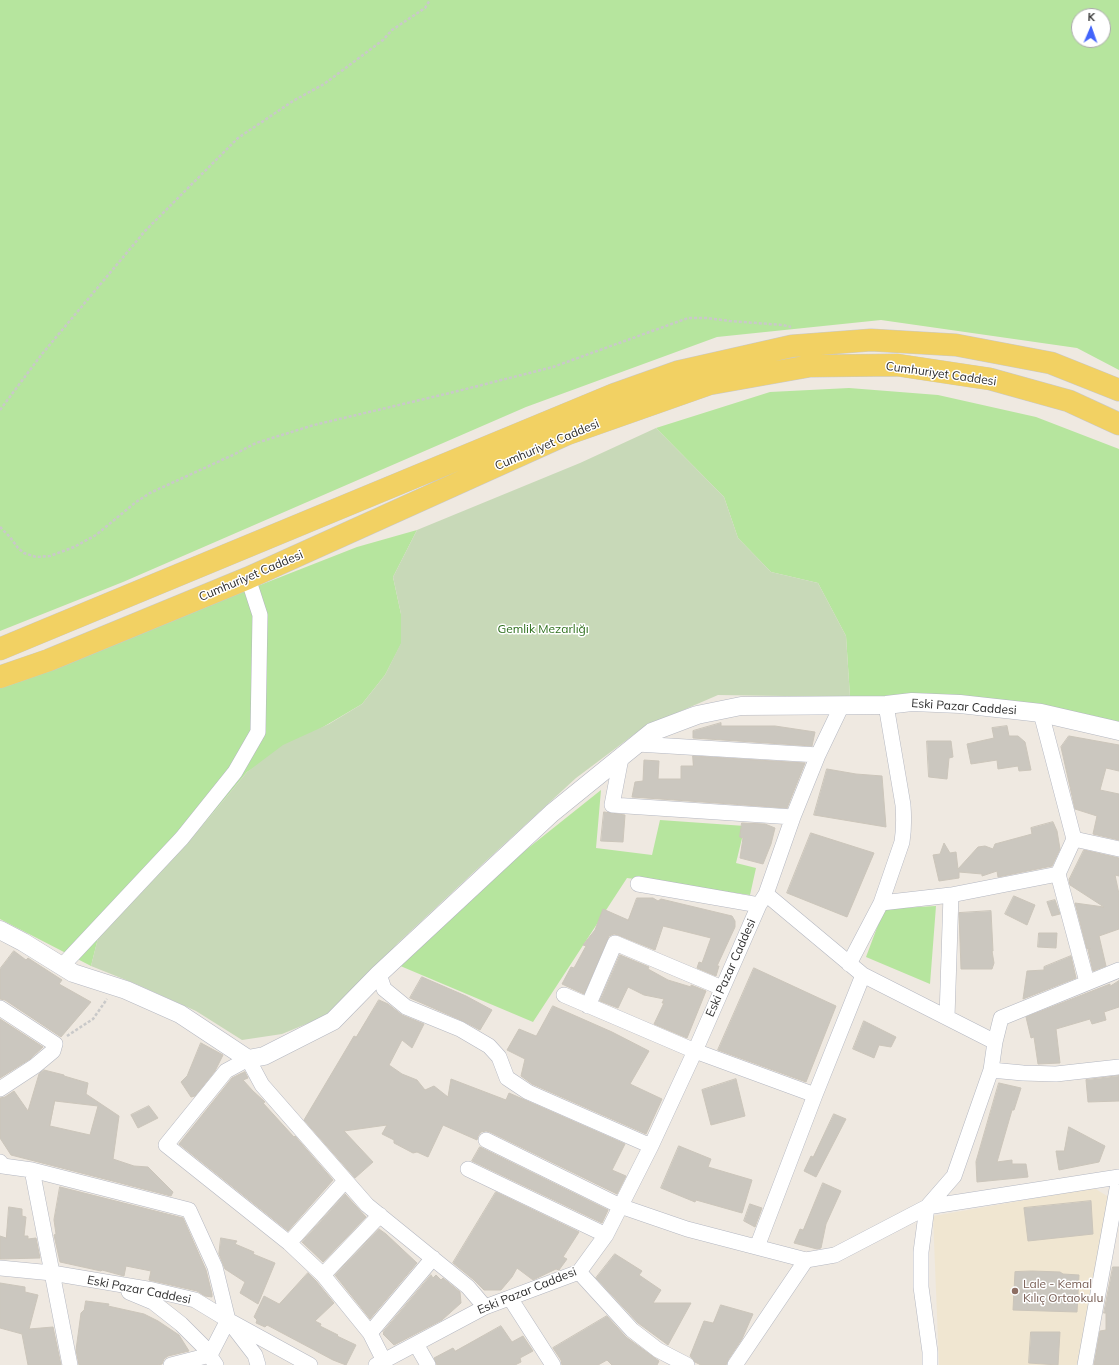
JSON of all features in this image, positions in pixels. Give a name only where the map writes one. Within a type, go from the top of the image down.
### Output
[{"type":"main road","name":"Cumhuriyet Caddesi","points":[[0,649],[614,394],[678,372],[792,346],[871,340],[956,345],[1051,364],[1119,390]]},
{"type":"main road","name":"Cumhuriyet Caddesi","points":[[0,677],[48,660],[248,578],[567,434],[709,384],[810,366],[897,365],[990,379],[1069,401],[1119,424]]},
{"type":"street","points":[[62,966],[182,838],[235,772],[258,732],[260,615],[248,578]]},
{"type":"street","name":"Eski Pazar Caddesi","points":[[380,1363],[485,1307],[579,1272],[606,1235],[651,1146],[695,1051],[762,899],[818,755],[842,705],[886,705],[912,702],[960,704],[1041,714],[1119,730]]},
{"type":"street","points":[[380,1363],[370,1332],[323,1275],[289,1242],[166,1145],[226,1071],[248,1059],[264,1056],[334,1021],[379,974],[552,813],[652,732],[697,715],[741,706],[842,705]]},
{"type":"street","points":[[849,964],[881,903],[902,842],[904,826],[903,805],[886,705]]},
{"type":"street","points":[[1041,714],[1074,839],[1058,874],[1087,982]]},
{"type":"street","points":[[637,744],[818,755]]},
{"type":"street","points":[[621,758],[612,805],[793,817]]},
{"type":"street","points":[[1074,839],[1119,849]]},
{"type":"street","points":[[881,903],[951,895],[1058,874]]},
{"type":"street","points":[[638,884],[762,899],[862,975],[995,1042]]},
{"type":"street","points":[[947,1017],[951,895]]},
{"type":"street","points":[[0,930],[73,973],[116,986],[180,1014],[248,1059],[262,1085],[367,1205],[468,1287],[485,1307]]},
{"type":"street","points":[[588,1006],[615,943],[722,988]]},
{"type":"street","points":[[930,1365],[930,1352],[921,1287],[921,1252],[927,1208],[954,1176],[991,1070],[995,1042],[1001,1018],[1119,970]]},
{"type":"street","points":[[379,974],[384,989],[406,1007],[460,1030],[489,1046],[499,1057],[507,1078],[528,1092],[651,1146]]},
{"type":"street","points":[[757,1247],[814,1095],[862,975]]},
{"type":"street","points":[[564,995],[695,1051],[814,1095]]},
{"type":"street","points":[[0,1008],[55,1044],[53,1051],[35,1066],[0,1089]]},
{"type":"street","points":[[991,1070],[1056,1074],[1119,1067]]},
{"type":"street","points":[[486,1140],[620,1206],[687,1229],[806,1260],[835,1254],[927,1208],[1119,1177],[1085,1365]]},
{"type":"street","points":[[1,1165],[32,1170],[189,1210],[214,1267],[228,1320],[255,1355],[258,1365]]},
{"type":"street","points":[[468,1169],[606,1235]]},
{"type":"street","points":[[32,1170],[70,1365]]},
{"type":"street","points":[[289,1242],[345,1181]]},
{"type":"street","points":[[323,1275],[380,1215]]},
{"type":"street","points":[[370,1332],[433,1258]]},
{"type":"street","points":[[735,1365],[806,1260]]},
{"type":"street","name":"Eski Pazar Caddesi","points":[[0,1268],[52,1273],[153,1290],[195,1300],[310,1365]]},
{"type":"street","points":[[579,1272],[632,1330],[658,1350],[688,1365]]},
{"type":"street","points":[[108,1283],[153,1302],[181,1324],[213,1360]]},
{"type":"street","points":[[510,1298],[552,1365]]},
{"type":"street","points":[[213,1360],[228,1320]]},
{"type":"street","points":[[416,1344],[428,1365]]},
{"type":"street","points":[[171,1365],[213,1360]]},
{"type":"path","points":[[0,410],[42,354],[145,231],[238,138],[293,101],[324,84],[383,40],[392,30],[425,8],[430,0]]},
{"type":"path","points":[[0,526],[24,553],[36,557],[50,556],[74,547],[96,535],[136,502],[150,493],[256,443],[274,437],[314,425],[553,367],[688,318],[783,324],[792,328]]},
{"type":"path","points":[[55,1044],[93,1019],[116,986]]},
{"type":"shaded area","name":"Lale - Kemal Kılıç Ortaokulu","points":[[1094,1188],[1112,1199],[1078,1365],[939,1365],[933,1216]]},
{"type":"green space","points":[[0,0],[1119,0],[1119,370],[1077,348],[881,320],[717,337],[526,407],[123,582],[0,631]]},
{"type":"green space","points":[[849,388],[938,395],[1036,417],[1119,449],[1119,722],[1081,713],[850,697],[846,636],[818,583],[771,572],[738,538],[724,497],[656,428],[770,392]]},
{"type":"green space","name":"Gemlik Mezarlığı","points":[[656,428],[724,497],[738,538],[771,572],[818,583],[846,636],[850,697],[718,695],[644,727],[576,778],[398,943],[353,994],[323,1017],[282,1034],[242,1040],[196,1011],[91,966],[98,938],[208,819],[247,772],[283,745],[329,724],[362,704],[385,675],[401,643],[401,614],[393,577],[417,530],[580,463]]},
{"type":"green space","points":[[417,530],[393,577],[401,614],[401,644],[385,675],[362,704],[247,772],[208,819],[98,938],[91,966],[0,919],[0,687],[357,547]]},
{"type":"green space","points":[[601,790],[596,848],[652,855],[660,820],[745,826],[736,863],[756,868],[750,895],[627,878],[533,1022],[398,965],[507,865]]},
{"type":"green space","points":[[936,906],[930,984],[866,957],[884,909]]},
{"type":"building","points":[[721,723],[721,726],[775,726],[815,732],[812,746],[693,738],[693,731]]},
{"type":"building","points":[[1007,726],[1009,736],[1018,736],[1025,742],[1031,770],[1019,771],[1018,766],[998,769],[997,760],[971,764],[967,744],[994,738],[992,728]]},
{"type":"building","points":[[1069,736],[1119,745],[1119,771],[1106,768],[1100,790],[1119,794],[1119,840],[1093,834],[1097,816],[1075,809],[1061,747]]},
{"type":"building","points":[[927,741],[951,741],[953,757],[949,758],[947,779],[929,777]]},
{"type":"building","points":[[693,756],[805,763],[787,808],[632,797],[635,782],[643,781],[644,760],[659,761],[658,779],[681,779],[681,766],[693,766]]},
{"type":"building","points":[[827,769],[856,774],[882,776],[886,827],[814,815]]},
{"type":"building","points":[[604,812],[625,815],[623,842],[601,841]]},
{"type":"building","points":[[1053,822],[1057,831],[1060,849],[1052,866],[998,877],[997,871],[982,876],[982,874],[959,872],[959,878],[939,881],[933,855],[940,854],[944,843],[950,853],[956,852],[958,869],[978,847],[985,846],[993,849],[995,844],[1032,834],[1031,828]]},
{"type":"building","points":[[742,823],[765,824],[775,828],[771,844],[763,864],[740,858],[743,838],[740,837]]},
{"type":"building","points":[[811,833],[874,853],[847,917],[787,893]]},
{"type":"building","points":[[1084,850],[1119,858],[1119,876],[1115,875],[1119,894],[1119,929],[1099,936],[1106,966],[1093,971],[1088,950],[1091,949],[1087,949],[1075,903],[1104,907],[1070,885],[1069,880]]},
{"type":"building","points":[[1014,896],[1035,905],[1027,925],[1005,914]]},
{"type":"building","points":[[637,898],[653,898],[658,901],[661,899],[732,916],[735,921],[735,927],[717,966],[719,966],[716,976],[697,968],[699,962],[702,963],[711,938],[663,926],[655,950],[618,935],[614,934],[609,936],[584,994],[562,984],[571,967],[574,968],[586,946],[583,945],[595,930],[603,909],[628,920]]},
{"type":"building","points":[[1055,900],[1060,914],[1052,916],[1047,902]]},
{"type":"building","points":[[991,911],[992,951],[994,963],[992,969],[961,969],[959,913]]},
{"type":"building","points":[[1039,933],[1057,933],[1056,948],[1038,947]]},
{"type":"building","points":[[14,951],[26,960],[28,958],[62,980],[59,984],[91,1002],[61,1037],[5,1000],[0,999],[0,969]]},
{"type":"building","points":[[620,955],[649,967],[648,969],[668,980],[691,987],[691,985],[706,991],[687,1038],[654,1024],[664,1003],[662,1003],[664,999],[644,995],[628,987],[618,1008],[600,1001]]},
{"type":"building","points":[[1071,956],[1076,978],[1023,999],[1027,971],[1044,970],[1044,967]]},
{"type":"building","points":[[754,968],[836,1006],[806,1082],[718,1050]]},
{"type":"building","points":[[422,977],[466,996],[492,1010],[480,1030],[410,998]]},
{"type":"building","points":[[1119,981],[1119,1007],[1104,1012],[1106,1020],[1092,1024],[1090,1019],[1056,1029],[1060,1063],[1038,1064],[1034,1037],[1031,1038],[1026,1017],[1110,984],[1110,986]]},
{"type":"building","points":[[379,1000],[388,1004],[402,1015],[424,1024],[412,1048],[402,1040],[389,1065],[402,1074],[417,1080],[425,1090],[434,1086],[448,1097],[451,1079],[506,1100],[509,1093],[625,1144],[612,1170],[626,1176],[617,1194],[490,1132],[481,1132],[477,1140],[443,1125],[428,1157],[417,1152],[413,1153],[394,1143],[394,1140],[382,1134],[387,1125],[344,1131],[373,1162],[355,1178],[304,1120],[354,1036],[356,1037]]},
{"type":"building","points":[[553,1006],[612,1032],[649,1051],[630,1084],[662,1099],[646,1134],[532,1084],[521,1076],[525,1059],[507,1050],[519,1029],[536,1036]]},
{"type":"building","points":[[0,1019],[43,1047],[30,1059],[0,1078]]},
{"type":"building","points":[[864,1021],[896,1037],[891,1047],[879,1045],[874,1058],[853,1049]]},
{"type":"building","points":[[201,1043],[223,1055],[215,1071],[195,1096],[191,1097],[181,1082],[187,1076]]},
{"type":"building","points":[[44,1070],[88,1083],[86,1094],[119,1116],[113,1159],[134,1166],[148,1167],[173,1192],[171,1196],[11,1155],[0,1138],[0,1098],[5,1097],[14,1091],[28,1111],[39,1074]],"holes":[[[55,1101],[98,1106],[90,1135],[50,1126]]]},
{"type":"building","points":[[245,1072],[248,1078],[243,1080],[265,1102],[263,1103],[294,1137],[295,1136],[333,1180],[288,1231],[179,1144],[232,1078]]},
{"type":"building","points":[[1119,1076],[1119,1101],[1088,1102],[1086,1080]]},
{"type":"building","points":[[736,1079],[745,1116],[711,1125],[702,1090]]},
{"type":"building","points":[[999,1083],[1021,1088],[1014,1110],[1012,1110],[997,1162],[1012,1160],[1012,1164],[1026,1164],[1028,1177],[977,1182],[976,1162]]},
{"type":"building","points":[[149,1106],[158,1118],[138,1128],[131,1115]]},
{"type":"building","points":[[834,1114],[846,1119],[816,1177],[804,1171],[811,1156],[813,1157]]},
{"type":"building","points":[[1069,1127],[1105,1146],[1099,1162],[1059,1170],[1056,1151],[1064,1151]]},
{"type":"building","points":[[679,1146],[711,1159],[708,1167],[752,1180],[742,1213],[696,1200],[695,1202],[661,1188]]},
{"type":"building","points":[[480,1147],[608,1210],[602,1223],[472,1161]]},
{"type":"building","points":[[823,1183],[841,1191],[826,1224],[821,1248],[817,1249],[794,1243],[800,1229],[803,1230]]},
{"type":"building","points":[[60,1187],[183,1218],[206,1270],[212,1297],[205,1296],[197,1291],[149,1280],[151,1271],[126,1266],[124,1276],[60,1262],[54,1235],[56,1234],[54,1220]]},
{"type":"building","points":[[496,1192],[579,1232],[563,1257],[567,1259],[559,1270],[556,1269],[533,1280],[517,1268],[512,1277],[501,1290],[484,1290],[453,1263]]},
{"type":"building","points":[[345,1194],[366,1217],[323,1262],[302,1242]]},
{"type":"building","points":[[1091,1201],[1093,1234],[1028,1241],[1024,1208]]},
{"type":"building","points":[[750,1204],[762,1208],[755,1227],[744,1221]]},
{"type":"building","points":[[9,1207],[22,1209],[22,1216],[26,1217],[24,1236],[28,1236],[28,1239],[36,1238],[40,1258],[0,1259],[0,1236],[6,1238]]},
{"type":"building","points":[[379,1229],[417,1263],[370,1319],[335,1275]]},
{"type":"building","points":[[221,1238],[237,1241],[235,1244],[254,1252],[253,1254],[275,1263],[258,1304],[240,1293],[245,1282],[225,1269],[219,1254]]},
{"type":"building","points":[[615,1254],[642,1271],[639,1275],[661,1290],[653,1303],[691,1303],[668,1345],[638,1323],[596,1278]]},
{"type":"building","points":[[1113,1267],[1119,1267],[1119,1365],[1094,1365],[1100,1331],[1106,1330],[1106,1313],[1104,1313]]},
{"type":"building","points":[[1015,1272],[1060,1272],[1063,1274],[1079,1275],[1077,1312],[1013,1310]]},
{"type":"building","points":[[308,1273],[334,1303],[315,1321],[321,1324],[320,1326],[338,1335],[337,1336],[356,1345],[346,1365],[333,1360],[267,1325],[265,1327],[256,1323],[257,1320],[254,1317],[264,1296],[279,1304]]},
{"type":"building","points":[[431,1275],[433,1278],[436,1275],[441,1280],[443,1278],[460,1292],[461,1303],[442,1320],[394,1345],[383,1334],[383,1332]]},
{"type":"building","points":[[0,1283],[25,1287],[25,1292],[38,1295],[29,1329],[53,1327],[61,1365],[28,1365],[22,1334],[0,1328]]},
{"type":"building","points":[[86,1301],[109,1304],[108,1306],[144,1314],[158,1321],[179,1335],[189,1351],[168,1356],[164,1359],[162,1364],[158,1365],[79,1365],[76,1350],[81,1313],[84,1310]]},
{"type":"building","points":[[721,1305],[753,1314],[742,1339],[726,1365],[701,1365],[695,1362],[690,1356],[704,1321],[713,1323]]},
{"type":"building","points":[[607,1316],[626,1337],[659,1361],[657,1365],[612,1365],[607,1360],[598,1365],[562,1365],[561,1360],[553,1348]]},
{"type":"building","points":[[501,1326],[512,1342],[523,1336],[533,1351],[520,1358],[521,1362],[515,1365],[437,1365],[434,1358],[453,1348],[455,1351]]},
{"type":"building","points":[[1031,1332],[1060,1332],[1058,1365],[1029,1363]]},
{"type":"place","name":"Lale - Kemal Kılıç Ortaokulu","points":[[1015,1291]]}]
